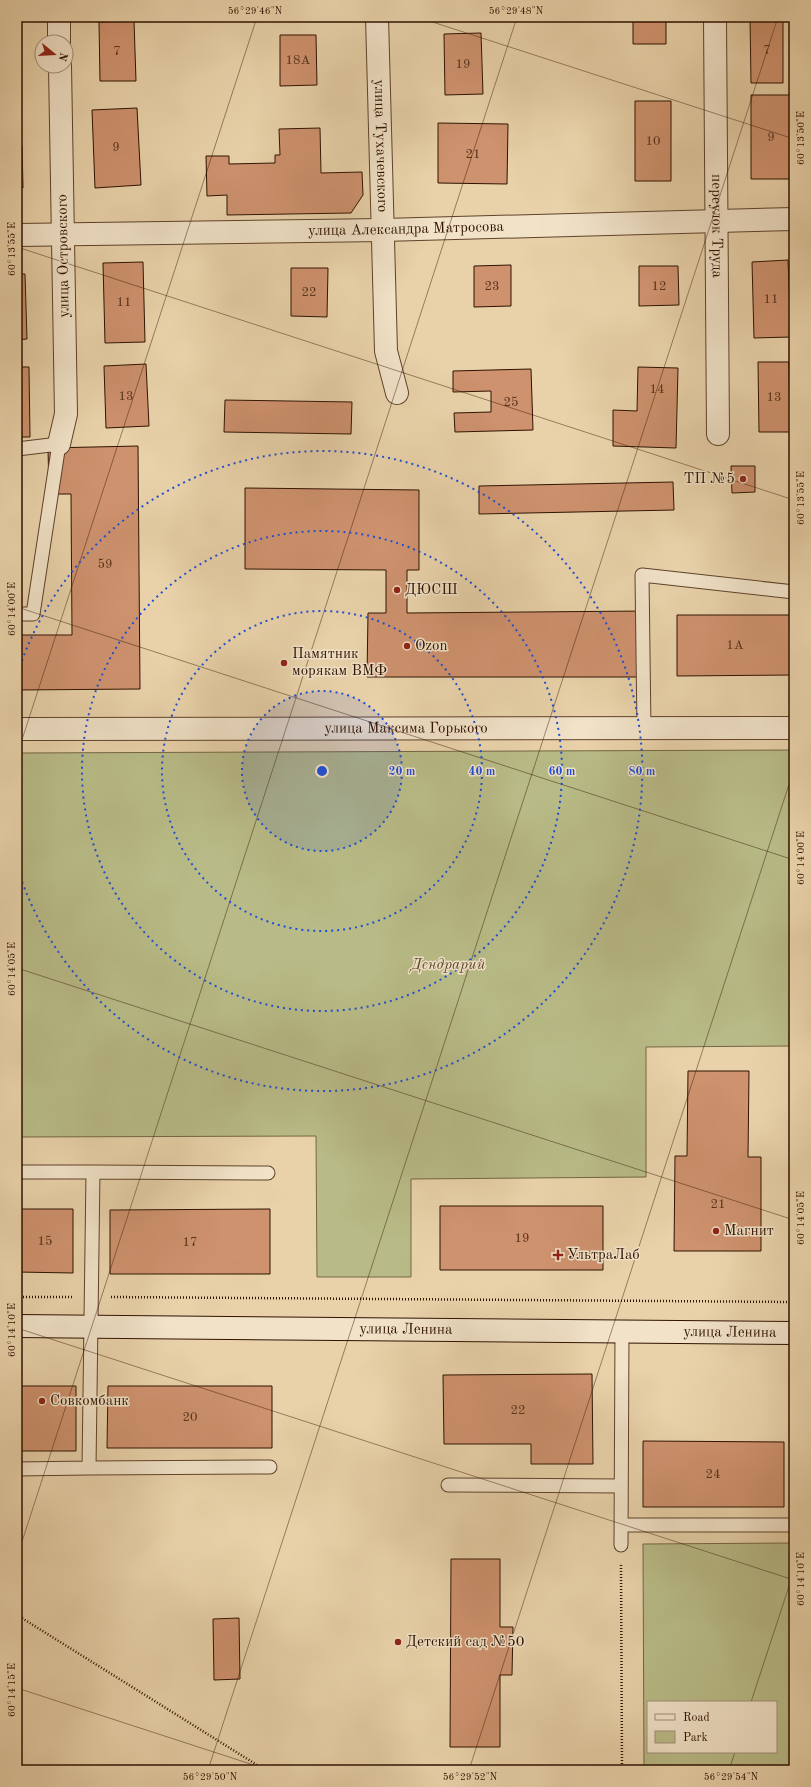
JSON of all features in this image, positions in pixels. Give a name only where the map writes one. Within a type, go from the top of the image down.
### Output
[{"type":"street","points":[[59,17],[59,34]]},
{"type":"street","name":"улица Тухачевского","points":[[377,17],[386,351],[397,393]]},
{"type":"street","name":"переулок Труда","points":[[715,17],[718,434]]},
{"type":"street","name":"улица Островского","points":[[59,444],[66,414],[60,74]]},
{"type":"street","name":"улица Александра Матросова","points":[[17,235],[383,230],[794,218]]},
{"type":"street","name":"улица Максима Горького","points":[[17,729],[644,730],[794,728]]},
{"type":"street","name":"улица Ленина","points":[[17,1326],[794,1333]]},
{"type":"lane","points":[[17,449],[59,444],[33,614],[17,614]]},
{"type":"lane","points":[[644,730],[642,575],[794,592]]},
{"type":"lane","points":[[17,1172],[268,1173]]},
{"type":"lane","points":[[89,1468],[93,1172]]},
{"type":"lane","points":[[621,1545],[622,1331]]},
{"type":"lane","points":[[17,1469],[270,1467]]},
{"type":"lane","points":[[448,1485],[621,1486]]},
{"type":"lane","points":[[622,1525],[794,1525]]},
{"type":"path","points":[[17,1297],[794,1302]]},
{"type":"path","points":[[621,1545],[622,1770]]},
{"type":"path","points":[[17,1615],[265,1770]]},
{"type":"green space","name":"Дендрарий","points":[[794,750],[794,1192],[792,1046],[646,1047],[646,1177],[411,1179],[411,1277],[317,1277],[316,1136],[17,1137],[17,753]]},
{"type":"green space","points":[[794,1543],[794,1770],[644,1770],[643,1544]]},
{"type":"building","points":[[633,17],[666,17],[666,44],[633,44]]},
{"type":"building","points":[[750,17],[783,17],[783,83],[751,83]]},
{"type":"building","points":[[134,21],[136,81],[100,81],[99,22]]},
{"type":"building","points":[[481,33],[483,94],[445,95],[444,34]]},
{"type":"building","points":[[280,35],[316,35],[317,85],[280,86]]},
{"type":"building","points":[[17,50],[21,51],[20,90],[17,90]]},
{"type":"building","points":[[751,95],[790,95],[790,179],[751,179]]},
{"type":"building","points":[[635,101],[671,101],[671,181],[635,181]]},
{"type":"building","points":[[137,108],[141,185],[95,188],[92,110]]},
{"type":"building","points":[[438,123],[508,124],[507,184],[438,183]]},
{"type":"building","points":[[320,128],[321,173],[362,172],[363,195],[351,213],[227,215],[227,195],[207,196],[206,156],[229,156],[229,164],[275,163],[275,155],[280,155],[279,129]]},
{"type":"building","points":[[22,146],[23,188],[17,188],[17,147]]},
{"type":"building","points":[[788,260],[791,337],[754,338],[752,262]]},
{"type":"building","points":[[143,262],[145,342],[105,343],[103,263]]},
{"type":"building","points":[[511,265],[511,306],[474,307],[474,266]]},
{"type":"building","points":[[639,266],[678,266],[679,305],[639,306]]},
{"type":"building","points":[[291,268],[328,268],[327,317],[291,316]]},
{"type":"building","points":[[17,274],[25,274],[27,339],[17,340]]},
{"type":"building","points":[[758,362],[789,362],[790,432],[759,432]]},
{"type":"building","points":[[146,364],[149,426],[106,428],[104,366]]},
{"type":"building","points":[[17,367],[29,367],[30,437],[17,437]]},
{"type":"building","points":[[638,367],[678,368],[676,448],[613,446],[613,410],[637,411]]},
{"type":"building","points":[[531,369],[533,430],[455,432],[454,413],[491,412],[491,391],[453,392],[453,371]]},
{"type":"building","points":[[225,400],[352,402],[351,434],[224,432]]},
{"type":"building","points":[[138,446],[140,689],[17,690],[17,635],[72,635],[71,494],[49,494],[48,448]]},
{"type":"building","name":"ТП №5","points":[[731,466],[755,466],[755,492],[732,493]]},
{"type":"building","points":[[673,482],[674,510],[479,514],[479,486]]},
{"type":"building","name":"ДЮСШ","points":[[245,488],[419,490],[419,570],[407,570],[407,613],[646,611],[646,677],[367,677],[368,613],[386,613],[386,570],[245,569]]},
{"type":"building","points":[[677,615],[794,615],[794,675],[677,676]]},
{"type":"building","points":[[688,1071],[749,1071],[748,1157],[761,1157],[761,1251],[674,1251],[675,1156],[687,1156]]},
{"type":"building","points":[[440,1206],[603,1206],[603,1270],[440,1270]]},
{"type":"building","points":[[17,1209],[73,1209],[73,1273],[17,1272]]},
{"type":"building","points":[[270,1209],[270,1274],[110,1274],[110,1210]]},
{"type":"building","points":[[592,1374],[593,1464],[531,1464],[531,1444],[444,1444],[443,1375]]},
{"type":"building","points":[[17,1386],[76,1386],[76,1451],[17,1451]]},
{"type":"building","points":[[108,1386],[272,1386],[272,1448],[107,1448]]},
{"type":"building","points":[[643,1441],[784,1442],[784,1507],[643,1507]]},
{"type":"building","points":[[451,1559],[500,1559],[500,1627],[513,1627],[512,1675],[500,1675],[500,1747],[450,1747]]},
{"type":"building","points":[[239,1618],[240,1679],[214,1680],[213,1619]]},
{"type":"place","name":"ТП №5","points":[[743,479]]},
{"type":"place","name":"ДЮСШ","points":[[397,590]]},
{"type":"place","name":"Ozon","points":[[407,646]]},
{"type":"place","name":"Памятник морякам ВМФ","points":[[284,663]]},
{"type":"place","name":"Магнит","points":[[716,1231]]},
{"type":"place","name":"УльтраЛаб","points":[[558,1255]]},
{"type":"place","name":"Совкомбанк","points":[[42,1401]]},
{"type":"place","name":"Детский сад №50","points":[[398,1642]]}]
